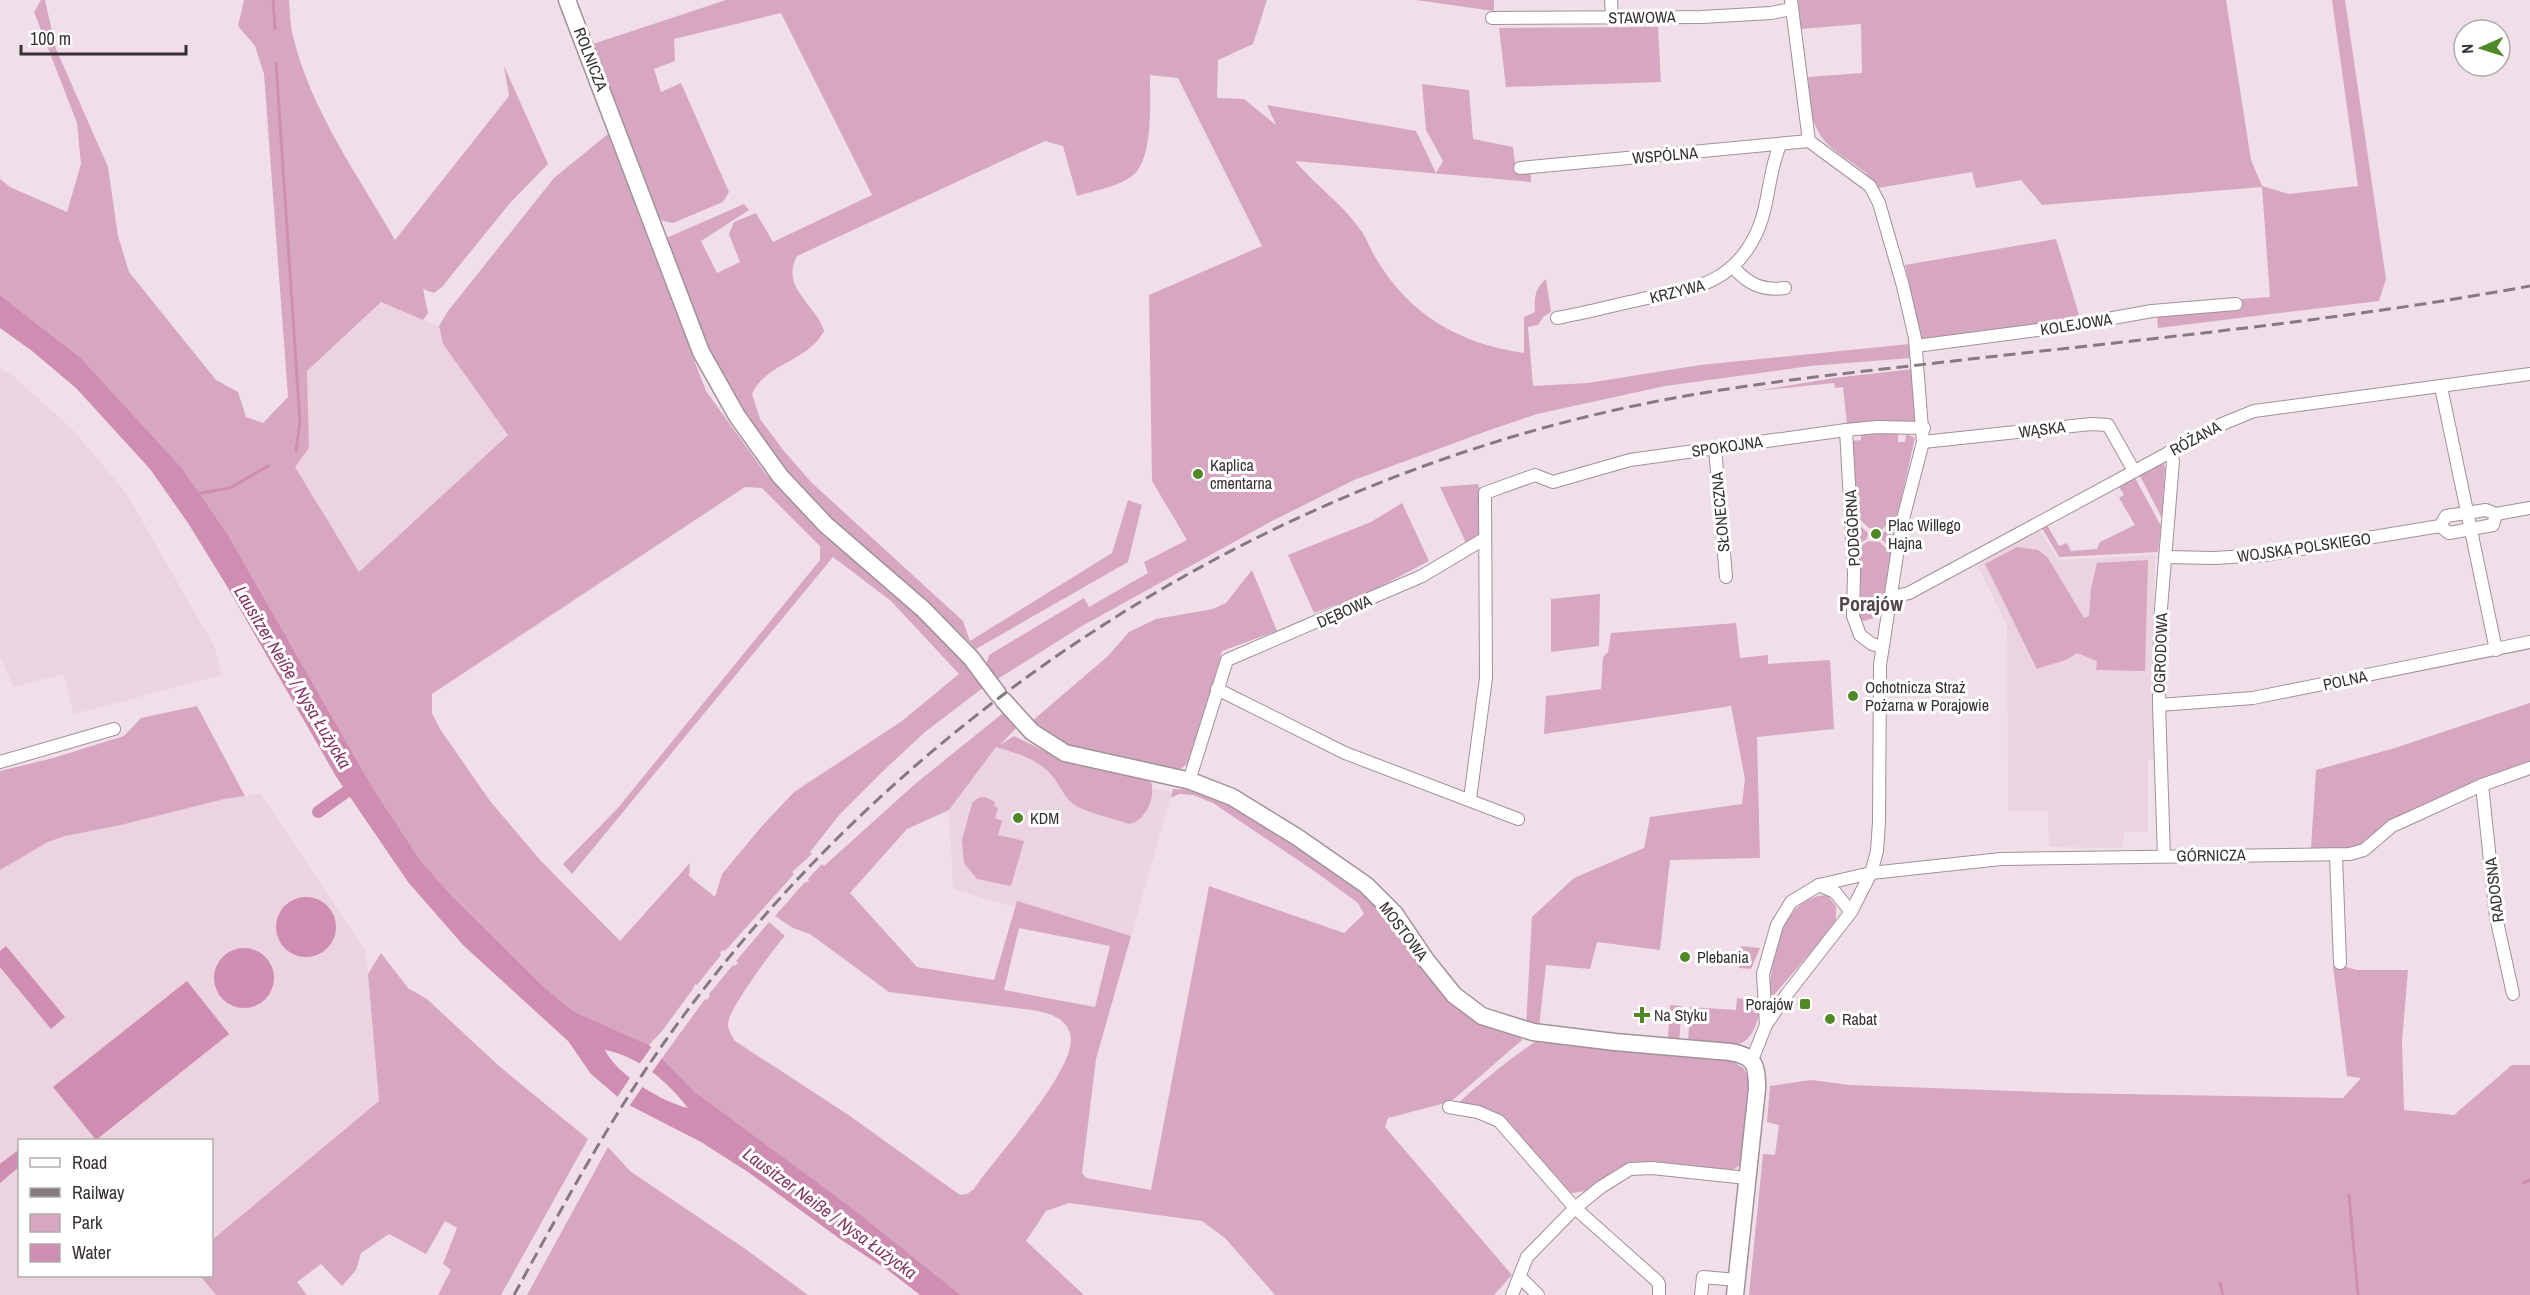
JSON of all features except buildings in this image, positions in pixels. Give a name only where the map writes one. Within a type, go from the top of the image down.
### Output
[{"type":"street","name":"ROLNICZA","points":[[567,0],[701,352],[737,416],[780,476],[826,525],[932,616],[971,658],[1004,701]]},
{"type":"street","points":[[1611,0],[1612,18]]},
{"type":"street","points":[[1701,1295],[1703,1277],[1736,1287],[1757,1089],[1757,1074],[1752,1060],[1766,1025],[1787,994],[1851,912],[1871,873],[1877,851],[1879,684],[1882,647],[1892,597],[1902,523],[1923,442],[1924,428],[1916,346],[1903,285],[1879,203],[1870,186],[1809,141],[1791,5]]},
{"type":"street","name":"STAWOWA","points":[[1492,18],[1702,17],[1771,13],[1791,5]]},
{"type":"street","name":"WSPÓLNA","points":[[1521,168],[1809,141]]},
{"type":"street","name":"KRZYWA","points":[[1557,318],[1672,295],[1706,285],[1733,267],[1754,239],[1761,222],[1770,192],[1773,162],[1780,145]]},
{"type":"street","points":[[1733,267],[1744,279],[1755,286],[1768,290],[1785,288]]},
{"type":"street","name":"KOLEJOWA","points":[[1916,346],[2068,326],[2152,311],[2236,304]]},
{"type":"street","name":"RÓŻANA","points":[[1892,597],[1909,593],[2222,424],[2254,411],[2530,374]]},
{"type":"street","points":[[2440,387],[2496,650]]},
{"type":"street","name":"WĄSKA","points":[[1923,442],[2091,424],[2108,425],[2134,471]]},
{"type":"street","name":"SPOKOJNA","points":[[1484,539],[1485,493],[1535,475],[1553,482],[1630,460],[1846,430],[1877,427],[1924,428]]},
{"type":"street","name":"PODGÓRNA","points":[[1846,430],[1854,549],[1853,616],[1860,635],[1872,644],[1882,647]]},
{"type":"street","name":"SŁONECZNA","points":[[1714,448],[1726,577]]},
{"type":"street","name":"OGRODOWA","points":[[2164,856],[2159,705],[2160,621],[2173,461],[2169,452]]},
{"type":"street","name":"WOJSKA POLSKIEGO","points":[[2440,526],[2446,516],[2487,510],[2496,514],[2530,508]]},
{"type":"street","name":"WOJSKA POLSKIEGO","points":[[2166,557],[2214,558],[2264,555],[2440,526],[2449,533],[2471,531],[2493,525],[2496,514]]},
{"type":"street","points":[[1470,799],[1486,678],[1484,539]]},
{"type":"street","name":"DĘBOWA","points":[[1189,781],[1227,660],[1422,576],[1484,539]]},
{"type":"street","name":"POLNA","points":[[2159,705],[2253,698],[2530,642]]},
{"type":"street","points":[[1217,689],[1345,753],[1518,819]]},
{"type":"street","name":"MOSTOWA","points":[[1004,701],[1032,732],[1065,753],[1189,781],[1232,797],[1297,837],[1366,885],[1395,914],[1426,960],[1454,995],[1482,1017],[1533,1032],[1730,1052],[1746,1055],[1752,1060]]},
{"type":"street","points":[[0,762],[114,729]]},
{"type":"street","name":"GÓRNICZA","points":[[1766,1025],[1762,974],[1777,925],[1791,902],[1819,885],[1871,873],[2001,859],[2336,855],[2364,850],[2392,826],[2482,785],[2530,768]]},
{"type":"street","name":"RADOSNA","points":[[2482,785],[2496,917],[2512,994]]},
{"type":"street","points":[[2336,855],[2340,963]]},
{"type":"street","points":[[1819,885],[1835,892],[1851,912]]},
{"type":"street","points":[[1449,1107],[1478,1112],[1499,1121],[1575,1208],[1657,1281],[1659,1295]]},
{"type":"street","points":[[1512,1295],[1527,1257],[1575,1208],[1600,1187],[1630,1170],[1652,1168],[1747,1178]]},
{"type":"street","points":[[1520,1277],[1538,1295]]},
{"type":"shaded area","points":[[381,302],[439,326],[443,344],[508,435],[359,572],[294,467],[309,447],[307,371]]},
{"type":"shaded area","points":[[0,368],[13,376],[73,430],[126,493],[214,646],[222,675],[74,714],[63,674],[13,687],[0,656]]},
{"type":"shaded area","points":[[2040,530],[2058,560],[2155,555],[2152,674],[2154,759],[2148,760],[2148,832],[2124,832],[2123,848],[2049,847],[2048,811],[2008,811],[2007,625],[1977,564]]},
{"type":"shaded area","points":[[996,747],[1028,757],[1042,766],[1055,779],[1066,798],[1145,816],[1153,788],[1172,792],[1131,936],[1017,902],[1014,907],[953,889],[949,810]]},
{"type":"shaded area","points":[[261,794],[366,952],[379,1101],[213,1239],[213,1139],[18,1139],[18,1277],[201,1277],[216,1295],[0,1295],[0,870],[48,842],[65,836],[121,825],[224,799]]},
{"type":"green space","points":[[41,0],[45,0],[56,49],[108,167],[118,236],[129,272],[216,380],[238,392],[246,417],[263,423],[288,397],[264,74],[255,46],[238,26],[244,0],[289,0],[293,36],[311,90],[337,142],[395,240],[509,96],[504,66],[548,164],[510,203],[442,287],[434,293],[423,289],[428,313],[423,320],[381,302],[307,371],[309,448],[295,467],[359,572],[508,435],[443,344],[439,326],[448,311],[554,178],[608,134],[706,391],[765,473],[833,542],[937,631],[984,687],[925,732],[840,814],[810,852],[812,854],[792,872],[794,874],[725,951],[722,950],[721,955],[697,985],[695,984],[662,1031],[649,1045],[573,1011],[544,987],[452,896],[421,861],[374,790],[227,533],[182,468],[81,358],[0,295],[0,179],[10,187],[67,212],[81,164],[77,123],[34,12]],"holes":[[[745,487],[762,488],[820,546],[820,560],[617,809],[563,864],[572,874],[833,557],[891,601],[959,674],[902,721],[794,792],[722,874],[715,897],[689,876],[690,863],[620,941],[541,861],[490,801],[440,729],[432,713],[432,694]]]},
{"type":"green space","points":[[726,0],[1267,0],[1253,44],[1218,60],[1217,98],[1244,99],[1276,125],[1267,105],[1416,131],[1436,173],[1443,161],[1426,130],[1422,84],[1469,90],[1473,139],[1513,147],[1516,171],[1531,173],[1531,182],[1295,161],[1355,222],[1377,260],[1405,296],[1439,324],[1458,334],[1501,349],[1524,353],[1524,317],[1535,312],[1536,294],[1546,279],[1551,312],[1543,317],[1538,325],[1528,327],[1533,386],[1588,383],[1700,365],[1910,344],[1911,358],[1810,366],[1665,386],[1537,414],[1487,431],[1354,480],[1272,521],[1082,626],[996,680],[985,668],[989,655],[1084,598],[1089,607],[1148,573],[1144,562],[1187,540],[1152,481],[1149,295],[1262,246],[1178,78],[1150,75],[1150,125],[1146,151],[1137,171],[1125,180],[1077,196],[1063,146],[1045,141],[797,256],[793,267],[796,287],[820,321],[824,331],[812,346],[771,372],[757,385],[752,394],[760,419],[812,483],[963,621],[970,641],[1112,553],[1128,500],[1142,505],[1128,562],[976,649],[925,598],[871,556],[798,488],[742,414],[708,349],[664,239],[744,204],[749,210],[701,241],[717,273],[740,262],[729,234],[734,222],[756,213],[773,242],[872,195],[781,13],[674,39],[675,61],[654,69],[661,92],[681,83],[729,192],[723,202],[673,223],[663,221],[653,212],[590,45]]},
{"type":"green space","points":[[1416,0],[1494,0],[1494,11]]},
{"type":"green space","points":[[1798,0],[2226,0],[2251,160],[2262,186],[2289,194],[2358,186],[2332,0],[2345,0],[2386,279],[2379,301],[2158,328],[2156,305],[2270,297],[2262,187],[2042,205],[2021,180],[1976,188],[1972,172],[1878,188],[1872,179],[1837,152],[1822,137],[1812,116],[1810,103],[1808,77],[1862,73],[1861,24],[1801,29]]},
{"type":"green space","points":[[1658,27],[1661,82],[1506,87],[1499,28]]},
{"type":"green space","points":[[2056,239],[2080,318],[1922,341],[1905,265]]},
{"type":"green space","points":[[1913,369],[1918,417],[1914,422],[1847,424],[1843,387],[1835,388],[1834,383],[1756,391],[1834,378]]},
{"type":"green space","name":"Plac Willego Hajna","points":[[1861,431],[1898,432],[1898,442],[1905,442],[1906,434],[1915,438],[1897,517],[1881,530],[1869,528],[1856,516],[1852,441],[1861,440]]},
{"type":"green space","points":[[2160,463],[2164,464],[2165,468],[2162,518],[2139,474]]},
{"type":"green space","points":[[2134,476],[2161,526],[2158,552],[2059,557],[2042,528],[2047,525],[2059,546],[2067,543],[2071,551],[2097,549],[2100,542],[2135,525],[2119,498],[2124,495],[2118,485]]},
{"type":"green space","points":[[1478,484],[1482,494],[1481,538],[1467,545],[1440,487]]},
{"type":"green space","points":[[1402,503],[1429,561],[1366,594],[1314,613],[1288,555],[1371,522]]},
{"type":"green space","points":[[1856,522],[1868,533],[1867,539],[1859,544]]},
{"type":"green space","points":[[1896,525],[1892,549],[1881,539],[1882,533]]},
{"type":"green space","points":[[1868,541],[1880,542],[1891,553],[1881,616],[1864,621],[1858,619],[1857,549]]},
{"type":"green space","points":[[2017,547],[2038,550],[2048,558],[2084,618],[2089,616],[2091,589],[2097,563],[2148,560],[2145,671],[2096,670],[2097,661],[2077,653],[2063,661],[2037,669],[1985,564]]},
{"type":"green space","points":[[1252,570],[1277,631],[1222,651],[1187,764],[1177,772],[1068,748],[1050,739],[1032,721],[1108,656],[1129,632],[1156,619],[1213,609],[1226,603]]},
{"type":"green space","points":[[1600,594],[1599,646],[1551,652],[1551,599]]},
{"type":"green space","points":[[1736,623],[1740,658],[1768,655],[1768,664],[1830,660],[1834,729],[1757,737],[1760,858],[1670,860],[1660,950],[1597,942],[1590,969],[1546,965],[1539,1027],[1526,1026],[1532,917],[1574,878],[1644,848],[1650,817],[1742,804],[1745,779],[1731,706],[1544,734],[1546,696],[1601,689],[1603,657],[1608,652],[1611,633]]},
{"type":"green space","points":[[2530,703],[2530,761],[2481,781],[2362,846],[2352,849],[2311,848],[2316,770],[2395,748]]},
{"type":"green space","points":[[197,706],[245,796],[65,836],[48,842],[0,870],[0,771],[53,758],[124,736],[141,718]]},
{"type":"green space","points":[[1003,713],[1017,727],[1000,745],[1014,736],[1063,760],[1123,772],[1151,782],[1152,794],[1148,808],[1140,818],[1129,824],[1076,806],[1044,768],[1013,752],[996,747],[949,810],[907,829],[850,893],[917,967],[994,980],[1017,901],[1131,936],[1096,1059],[1082,1173],[1086,1178],[1151,1190],[1209,886],[1344,933],[1364,914],[1358,903],[1213,803],[1193,795],[1179,794],[1171,798],[1173,789],[1196,790],[1218,797],[1346,880],[1375,904],[1423,963],[1518,1034],[1522,1040],[1454,1099],[1388,1118],[1385,1127],[1512,1275],[1494,1295],[1275,1295],[1225,1238],[1202,1221],[1069,1203],[1046,1211],[1026,1241],[1084,1295],[961,1295],[861,1215],[726,1118],[696,1093],[662,1058],[705,999],[707,1000],[709,994],[733,965],[738,963],[736,961],[769,922],[785,936],[754,976],[732,1011],[728,1025],[735,1041],[850,1116],[960,1195],[967,1194],[974,1189],[1033,1112],[1062,1067],[1070,1048],[1070,1033],[1064,1023],[1054,1016],[1032,1010],[889,992],[810,934],[793,928],[775,916],[822,864],[824,866],[915,784]],"holes":[[[1019,928],[1110,946],[1095,1007],[1004,990]]]},
{"type":"green space","points":[[985,797],[995,802],[994,806],[998,808],[995,818],[1002,821],[998,835],[1024,841],[1011,886],[977,879],[964,863],[962,840],[972,803],[978,798]]},
{"type":"green space","points":[[1827,895],[1836,906],[1836,923],[1773,996],[1769,991],[1773,962],[1782,931],[1789,917],[1811,898]]},
{"type":"green space","points":[[1741,946],[1760,948],[1751,969],[1739,968]]},
{"type":"green space","points":[[381,953],[408,988],[427,999],[499,1066],[588,1139],[501,1295],[438,1295],[451,1270],[443,1264],[457,1228],[445,1221],[426,1254],[389,1234],[361,1253],[356,1270],[342,1286],[321,1264],[297,1282],[307,1295],[216,1295],[201,1277],[213,1277],[213,1239],[379,1101],[368,974]]},
{"type":"green space","points":[[2333,966],[2357,970],[2408,970],[2402,1042],[2404,1110],[2454,1115],[2512,1065],[2530,1065],[2530,1295],[1749,1295],[1763,1154],[1775,1155],[1779,1125],[1767,1122],[1770,1086],[1811,1080],[1850,1085],[2066,1093],[2343,1098],[2361,1078],[2347,1076]]},
{"type":"green space","points":[[1737,998],[1762,1003],[1758,1020],[1746,1040],[1729,1046],[1688,1044],[1690,1007],[1736,1010]]},
{"type":"green space","points":[[1670,1005],[1682,1006],[1679,1043],[1670,1042],[1668,1038]]},
{"type":"green space","points":[[1540,1040],[1731,1061],[1740,1066],[1747,1075],[1750,1098],[1744,1158],[1740,1165],[1730,1172],[1644,1163],[1587,1191],[1572,1193],[1563,1189],[1498,1114],[1457,1105],[1498,1069]]},
{"type":"green space","points":[[608,1147],[630,1171],[744,1248],[808,1295],[527,1295]]},
{"type":"water","name":"Lausitzer Neiße / Nysa Łużycka","points":[[0,295],[81,358],[182,468],[227,533],[374,790],[421,861],[452,896],[544,987],[573,1011],[649,1045],[696,1093],[861,1215],[961,1295],[920,1295],[748,1172],[701,1142],[625,1103],[591,1074],[568,1041],[463,945],[408,882],[337,778],[225,583],[188,523],[150,469],[76,388],[0,328]],"holes":[[[605,1050],[640,1064],[662,1080],[688,1108],[653,1094],[641,1086],[619,1069]]]},
{"type":"water","points":[[300,897],[312,897],[328,905],[334,915],[336,927],[334,939],[328,949],[312,957],[300,957],[284,949],[276,933],[276,921],[284,905]]},
{"type":"water","points":[[6,946],[65,1017],[51,1029],[0,967],[0,951]]},
{"type":"water","points":[[238,948],[250,948],[266,956],[272,966],[274,978],[272,990],[266,1000],[250,1008],[238,1008],[222,1000],[214,984],[214,972],[222,956]]},
{"type":"water","points":[[187,981],[229,1034],[97,1139],[53,1087]]},
{"type":"water","points":[[17,1151],[18,1168],[0,1183],[0,1164]]},
{"type":"pier","points":[[653,1045],[664,1055],[650,1075],[637,1067]]},
{"type":"pier","points":[[632,1075],[645,1083],[628,1108],[616,1099]]},
{"type":"waterway","points":[[273,0],[275,29]]},
{"type":"waterway","points":[[276,63],[300,422],[296,451]]},
{"type":"waterway","points":[[196,494],[230,488],[268,466]]},
{"type":"waterway","points":[[318,812],[346,792]]},
{"type":"waterway","points":[[2523,1183],[2530,1180]]},
{"type":"waterway","points":[[2349,1195],[2358,1295]]},
{"type":"waterway","points":[[2220,1283],[2223,1295]]},
{"type":"railway","points":[[514,1295],[593,1154],[635,1085],[681,1019],[776,903],[881,796],[996,700],[1119,615],[1250,541],[1387,480],[1528,432],[1674,398],[1805,378],[2308,320],[2530,286]]},
{"type":"place","name":"Kaplica cmentarna","points":[[1198,474]]},
{"type":"place","name":"Plac Willego Hajna","points":[[1876,534]]},
{"type":"place","name":"Ochotnicza Straż Pożarna w Porajowie","points":[[1853,696]]},
{"type":"place","name":"KDM","points":[[1018,818]]},
{"type":"place","name":"Plebania","points":[[1685,957]]},
{"type":"place","name":"Porajów","points":[[1805,1004]]},
{"type":"place","name":"Na Styku","points":[[1642,1015]]},
{"type":"place","name":"Rabat","points":[[1830,1019]]},
{"type":"district","name":"Porajów","points":[[1871,603]]}]
